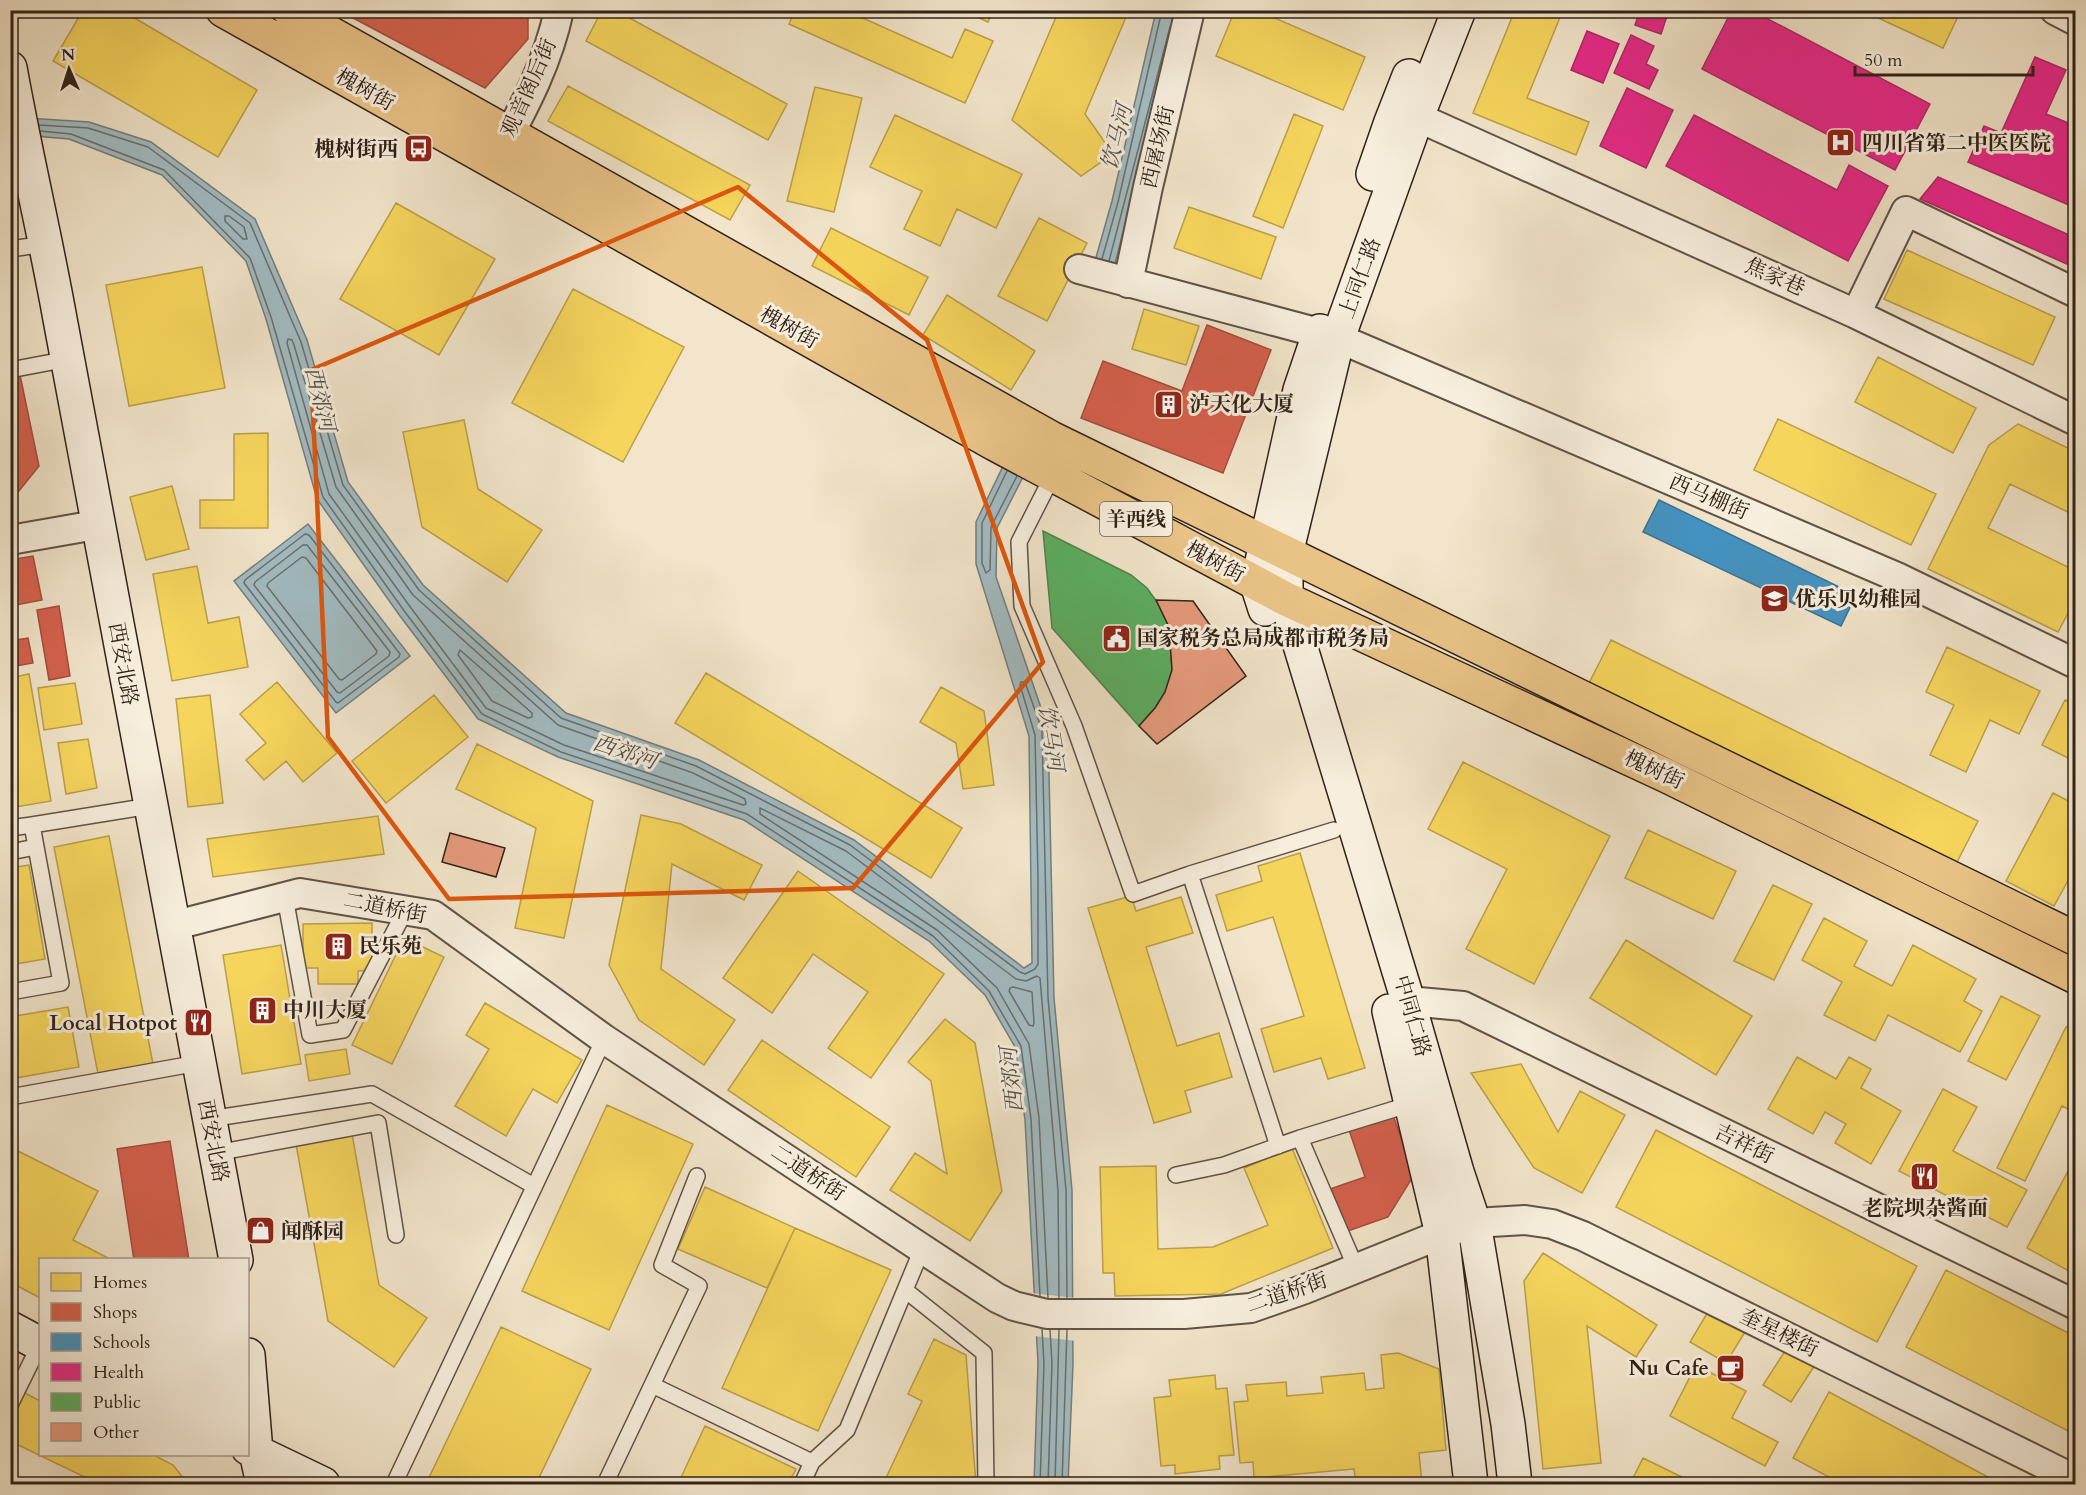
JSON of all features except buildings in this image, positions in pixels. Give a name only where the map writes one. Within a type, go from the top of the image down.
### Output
[{"type":"main road","name":"槐树街","points":[[223,10],[1053,476],[1257,584],[1667,776],[2076,977]]},
{"type":"main road","name":"槐树街","points":[[289,10],[1051,438],[2076,939]]},
{"type":"street","name":"观音阁后街","points":[[494,163],[526,106],[553,40],[559,10]]},
{"type":"street","name":"西屠场街","points":[[1128,283],[1190,10]]},
{"type":"street","points":[[1079,269],[1329,336],[1391,122],[1436,10]]},
{"type":"street","name":"上同仁路","points":[[1276,549],[1329,336],[1459,10]]},
{"type":"street","points":[[2055,10],[2076,21]]},
{"type":"street","name":"西安北路","points":[[11,68],[24,144],[68,359],[236,1258]]},
{"type":"street","name":"焦家巷","points":[[1417,117],[1856,314],[2076,421]]},
{"type":"street","points":[[1856,314],[1906,211],[2076,292]]},
{"type":"street","name":"西马棚街","points":[[1329,336],[1897,577],[2076,664]]},
{"type":"street","points":[[10,540],[98,526]]},
{"type":"street","points":[[1276,549],[1257,584],[1386,1000],[1442,1234],[1471,1485]]},
{"type":"street","name":"中同仁路","points":[[1276,549],[1286,599],[1474,1223],[1508,1424],[1515,1485]]},
{"type":"street","name":"二道桥街","points":[[172,926],[300,893],[433,915],[604,1039],[996,1298],[1014,1306],[1047,1314],[1089,1316],[1184,1314],[1251,1308],[1474,1223]]},
{"type":"street","name":"吉祥街","points":[[1408,1001],[1463,1006],[2076,1305]]},
{"type":"street","name":"奎星楼街","points":[[1474,1223],[1525,1220],[1552,1224],[1583,1236],[2076,1480]]},
{"type":"street","points":[[10,1328],[39,1343]]},
{"type":"street","points":[[249,1379],[252,1450],[263,1485]]},
{"type":"street","points":[[252,1450],[323,1485]]},
{"type":"lane","points":[[10,249],[46,244]]},
{"type":"lane","points":[[10,370],[68,359]]},
{"type":"lane","points":[[1053,476],[1019,542],[1022,606],[1074,726],[1133,894],[1334,830]]},
{"type":"lane","points":[[10,828],[150,806]]},
{"type":"lane","points":[[10,992],[61,983],[32,825]]},
{"type":"lane","points":[[10,852],[36,847]]},
{"type":"lane","points":[[1190,874],[1278,1146]]},
{"type":"lane","points":[[285,897],[310,1035],[344,1030],[405,911]]},
{"type":"lane","points":[[394,1485],[604,1039]]},
{"type":"lane","points":[[10,1097],[198,1063]]},
{"type":"lane","points":[[209,1119],[372,1094],[534,1186]]},
{"type":"lane","points":[[1176,1175],[1224,1165],[1300,1138],[1411,1104]]},
{"type":"lane","points":[[216,1153],[378,1123],[396,1235]]},
{"type":"lane","points":[[1300,1138],[1356,1268]]},
{"type":"lane","points":[[605,1485],[699,1286],[662,1265],[698,1176]]},
{"type":"lane","points":[[802,1485],[812,1462],[847,1430],[922,1249]]},
{"type":"lane","points":[[905,1290],[984,1353],[986,1485]]},
{"type":"lane","points":[[10,1405],[39,1346]]},
{"type":"lane","points":[[652,1385],[812,1462]]},
{"type":"highlighted area","points":[[738,187],[927,340],[1043,662],[853,888],[449,899],[328,737],[311,370]]},
{"type":"water","points":[[1156,11],[1180,11],[1112,275],[1093,268],[1112,201]]},
{"type":"water","name":"西郊河","points":[[10,117],[89,122],[151,142],[255,219],[307,340],[348,482],[423,585],[566,713],[699,760],[854,840],[1024,968],[1032,963],[1029,736],[976,564],[976,522],[1007,458],[1028,467],[997,528],[996,577],[1048,728],[1054,998],[1072,1190],[1073,1364],[1068,1484],[1034,1484],[1038,1363],[1025,1120],[1015,1047],[985,995],[929,941],[744,820],[558,757],[478,719],[400,616],[317,499],[266,319],[246,261],[162,175],[69,139],[11,134]]},
{"type":"water","points":[[308,524],[410,656],[336,713],[234,581]]},
{"type":"pier","points":[[1031,1293],[1076,1298],[1076,1341],[1034,1336]]},
{"type":"place","name":"四川省第二中医医院","points":[[1841,143]]},
{"type":"place","name":"槐树街西","points":[[419,149]]},
{"type":"place","name":"泸天化大厦","points":[[1168,404]]},
{"type":"place","name":"优乐贝幼稚园","points":[[1774,599]]},
{"type":"place","name":"国家税务总局成都市税务局","points":[[1116,638]]},
{"type":"place","name":"民乐苑","points":[[338,946]]},
{"type":"place","name":"中川大厦","points":[[262,1010]]},
{"type":"place","name":"Local Hotpot","points":[[198,1023]]},
{"type":"place","name":"老院坝杂酱面","points":[[1925,1177]]},
{"type":"place","name":"闻酥园","points":[[260,1231]]},
{"type":"place","name":"Nu Cafe","points":[[1730,1368]]},
{"type":"water label","name":"饮马河","points":[[1117,137]]},
{"type":"water label","name":"饮马河","points":[[1051,738]]}]
